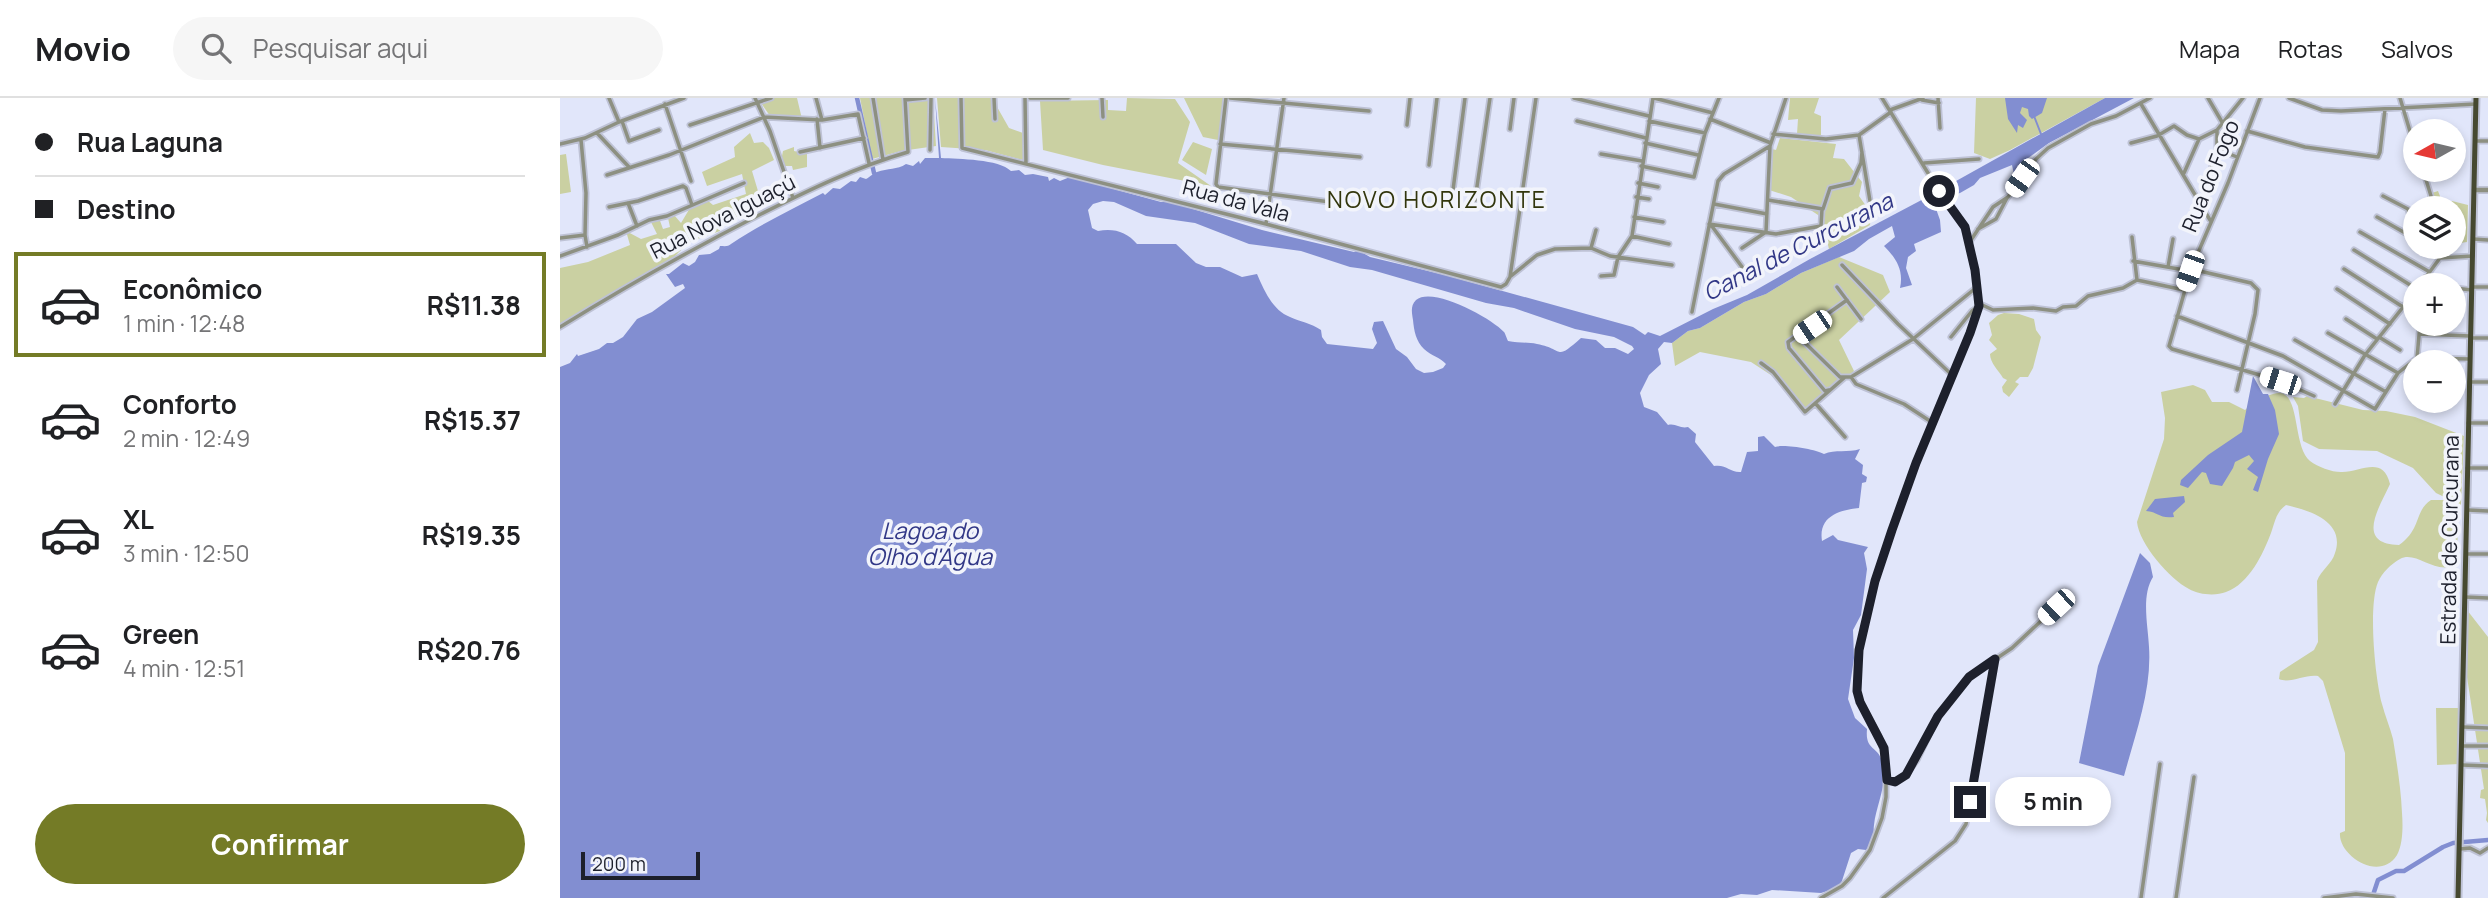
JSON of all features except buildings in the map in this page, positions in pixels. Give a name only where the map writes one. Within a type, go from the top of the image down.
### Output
[{"type":"main road","name":"Estrada de Curcurana","points":[[2458,898],[2476,101]]},
{"type":"street","points":[[609,98],[629,141],[659,130]]},
{"type":"street","points":[[560,144],[581,140],[684,98]]},
{"type":"street","points":[[690,125],[771,98]]},
{"type":"street","points":[[816,98],[820,149]]},
{"type":"street","points":[[873,98],[883,160]]},
{"type":"street","points":[[905,99],[925,98]]},
{"type":"street","points":[[930,150],[931,98]]},
{"type":"street","name":"Rua da Vala","points":[[961,98],[962,148],[1266,224],[1501,287],[1510,277]]},
{"type":"street","points":[[994,98],[995,119]]},
{"type":"street","points":[[1026,164],[1027,98],[1068,98]]},
{"type":"street","points":[[1102,98],[1102,117]]},
{"type":"street","points":[[1345,204],[1270,193],[1223,190],[1216,184],[1228,98],[1284,101],[1369,111]]},
{"type":"street","points":[[1407,125],[1410,98]]},
{"type":"street","points":[[1429,165],[1437,98]]},
{"type":"street","points":[[1452,190],[1465,98]]},
{"type":"street","points":[[1475,200],[1490,98]]},
{"type":"street","points":[[1510,129],[1514,98]]},
{"type":"street","points":[[1510,277],[1536,98]]},
{"type":"street","points":[[1574,98],[1704,133]]},
{"type":"street","points":[[1601,276],[1614,275],[1618,257],[1632,236],[1653,98],[1714,113]]},
{"type":"street","points":[[1601,154],[1694,177],[1704,133],[1719,98]]},
{"type":"street","points":[[1742,248],[1766,232],[1771,145],[1786,98]]},
{"type":"street","points":[[1821,898],[1842,886],[1870,850],[1882,818],[1887,780],[1884,748],[1860,702],[1857,691],[1857,664],[1875,581],[1979,305],[1965,227],[1882,98]]},
{"type":"street","points":[[1977,230],[1996,219],[2008,197],[2036,159],[2048,148],[2091,124],[2133,108],[2150,98]]},
{"type":"street","points":[[2208,98],[2222,122]]},
{"type":"street","points":[[2183,174],[2199,139],[2217,130],[2243,98]]},
{"type":"street","name":"Rua do Fogo","points":[[2242,370],[2169,346],[2176,314],[2191,270],[2260,98]]},
{"type":"street","points":[[2288,98],[2322,110],[2385,109],[2476,101]]},
{"type":"street","points":[[2400,98],[2406,119]]},
{"type":"street","name":"Rua Nova Iguaçú","points":[[560,327],[668,262],[793,198],[870,164],[908,152],[905,99]]},
{"type":"street","points":[[1773,134],[1826,139],[1859,135],[1891,111],[1922,99],[1939,100],[1940,128]]},
{"type":"street","points":[[757,101],[793,198]]},
{"type":"street","points":[[1266,224],[1284,101]]},
{"type":"street","points":[[665,104],[691,181]]},
{"type":"street","points":[[2141,104],[2210,220]]},
{"type":"street","points":[[2247,131],[2305,147],[2378,157],[2385,109]]},
{"type":"street","points":[[607,175],[680,151],[764,117],[819,119],[858,114],[870,164]]},
{"type":"street","points":[[1710,119],[1771,145]]},
{"type":"street","points":[[1577,121],[1698,155]]},
{"type":"street","points":[[2131,143],[2160,135],[2174,126],[2199,139]]},
{"type":"street","points":[[2210,173],[2217,149],[2217,130]]},
{"type":"street","points":[[597,133],[629,167]]},
{"type":"street","points":[[1859,135],[1870,201]]},
{"type":"street","points":[[800,152],[864,138]]},
{"type":"street","points":[[581,140],[586,202],[584,235],[587,247]]},
{"type":"street","points":[[2476,141],[2488,141]]},
{"type":"street","points":[[1220,144],[1360,157]]},
{"type":"street","points":[[1692,312],[1720,177],[1771,145]]},
{"type":"street","points":[[2217,149],[2237,157]]},
{"type":"street","points":[[1825,236],[1821,226],[1822,209],[1830,188],[1852,183],[1861,163],[1862,152]]},
{"type":"street","points":[[1924,163],[1979,159]]},
{"type":"street","points":[[560,256],[744,183]]},
{"type":"street","points":[[1639,183],[1658,187]]},
{"type":"street","points":[[609,207],[682,187],[686,188],[692,205]]},
{"type":"street","points":[[2474,190],[2488,190]]},
{"type":"street","points":[[2383,196],[2403,206]]},
{"type":"street","points":[[1636,197],[1649,199]]},
{"type":"street","points":[[1969,243],[1993,207],[2008,197]]},
{"type":"street","points":[[1768,200],[1822,209]]},
{"type":"street","points":[[628,203],[637,226]]},
{"type":"street","points":[[1714,204],[1768,214]]},
{"type":"street","points":[[1634,217],[1663,222]]},
{"type":"street","points":[[2377,218],[2403,232]]},
{"type":"street","points":[[1710,224],[1790,233],[1821,226]]},
{"type":"street","points":[[1710,224],[1751,279]]},
{"type":"street","points":[[1591,248],[1595,230]]},
{"type":"street","points":[[2360,232],[2428,271],[2439,259]]},
{"type":"street","points":[[560,239],[584,235]]},
{"type":"street","points":[[1632,236],[1669,244]]},
{"type":"street","points":[[2132,237],[2137,280]]},
{"type":"street","points":[[2168,267],[2173,239]]},
{"type":"street","points":[[2473,239],[2488,240]]},
{"type":"street","points":[[1510,277],[1540,253],[1555,249],[1591,248],[1606,255],[1672,265]]},
{"type":"street","points":[[2354,250],[2403,282]]},
{"type":"street","points":[[2466,256],[2473,256]]},
{"type":"street","points":[[2133,261],[2251,283],[2257,288],[2258,301],[2237,390]]},
{"type":"street","points":[[1842,265],[1952,376]]},
{"type":"street","points":[[2335,404],[2365,355],[2403,307],[2344,269]]},
{"type":"street","points":[[1979,305],[1998,310],[2033,308],[2056,311],[2063,307],[2076,306],[2088,296],[2123,288],[2137,280],[2184,290]]},
{"type":"street","points":[[1837,287],[1861,319]]},
{"type":"street","points":[[1761,363],[1773,372],[1805,412],[1843,378],[1851,377],[1913,338],[1977,287]]},
{"type":"street","points":[[2466,288],[2488,287]]},
{"type":"street","points":[[2337,289],[2390,324]]},
{"type":"street","points":[[1829,390],[1825,391],[1788,348],[1788,342],[1847,300]]},
{"type":"street","points":[[1951,337],[1979,305]]},
{"type":"street","points":[[2176,314],[2182,319],[2292,361],[2376,409],[2403,369]]},
{"type":"street","points":[[2346,319],[2400,349]]},
{"type":"street","points":[[2328,333],[2398,373]]},
{"type":"street","points":[[1798,336],[1843,378]]},
{"type":"street","points":[[2453,336],[2488,338]]},
{"type":"street","points":[[2295,340],[2386,393]]},
{"type":"street","points":[[2242,370],[2280,381],[2314,396]]},
{"type":"street","points":[[1851,377],[1856,384],[1903,404],[1933,423]]},
{"type":"street","points":[[2469,382],[2488,382]]},
{"type":"street","points":[[1816,404],[1845,437]]},
{"type":"street","points":[[2468,423],[2488,423]]},
{"type":"street","points":[[2468,468],[2488,468]]},
{"type":"street","points":[[2466,510],[2488,511]]},
{"type":"street","points":[[2465,554],[2488,554]]},
{"type":"street","points":[[2465,597],[2488,598]]},
{"type":"street","points":[[1887,780],[1895,782],[1906,775],[1938,716],[1969,677],[2012,648],[2056,607]]},
{"type":"street","points":[[1883,898],[1955,841],[1966,824],[1995,659]]},
{"type":"street","points":[[2463,727],[2488,728]]},
{"type":"street","points":[[2463,746],[2488,747]]},
{"type":"street","points":[[2141,898],[2160,764]]},
{"type":"street","points":[[2462,765],[2488,766]]},
{"type":"street","points":[[2176,898],[2194,777]]},
{"type":"street","points":[[2460,848],[2470,848],[2480,853],[2488,848]]},
{"type":"street","points":[[2323,898],[2342,895],[2393,898]]},
{"type":"green space","points":[[773,98],[797,98],[802,119],[770,116],[761,103]]},
{"type":"green space","points":[[860,98],[933,98],[936,146],[872,159]]},
{"type":"green space","points":[[937,98],[992,98],[1009,128],[1023,133],[1023,160],[985,150],[941,147]]},
{"type":"green space","points":[[1127,98],[1175,99],[1190,122],[1178,163],[1211,186],[1043,150],[1040,101],[1108,100],[1108,110],[1126,111]]},
{"type":"green space","points":[[1184,98],[1224,98],[1218,140],[1203,137]]},
{"type":"green space","points":[[1790,98],[1819,98],[1814,113],[1821,116],[1821,137],[1797,134],[1798,119],[1788,120]]},
{"type":"green space","points":[[1976,98],[2105,98],[1990,159],[1974,153]]},
{"type":"green space","points":[[750,133],[754,143],[763,142],[769,148],[774,160],[752,171],[758,191],[763,189],[772,202],[757,196],[746,211],[717,223],[720,231],[689,242],[673,258],[560,325],[560,268],[588,262],[630,245],[626,231],[641,239],[657,234],[651,222],[659,218],[663,229],[670,227],[668,218],[674,215],[681,223],[690,208],[707,200],[713,205],[746,194],[742,174],[707,186],[702,172],[735,157],[734,147]]},
{"type":"green space","points":[[1780,138],[1836,144],[1833,158],[1844,159],[1862,182],[1859,196],[1871,213],[1870,225],[1829,249],[1821,217],[1791,197],[1769,190],[1772,149],[1776,150]]},
{"type":"green space","points":[[1193,142],[1212,149],[1206,175],[1182,160]]},
{"type":"green space","points":[[794,147],[794,151],[807,154],[807,167],[793,170],[792,166],[785,166],[781,161],[783,151]]},
{"type":"green space","points":[[566,154],[571,192],[560,194],[560,155]]},
{"type":"green space","points":[[2466,204],[2468,205],[2466,242]]},
{"type":"green space","points":[[1839,257],[1883,275],[1890,292],[1839,340],[1854,371],[1803,413],[1777,379],[1751,362],[1700,352],[1675,366],[1672,343],[1688,331],[1700,328],[1744,302],[1766,294],[1801,273]]},
{"type":"green space","points":[[2004,313],[2034,319],[2036,330],[2041,337],[2033,368],[2028,377],[2020,377],[2015,382],[2019,384],[2009,397],[2002,387],[2007,380],[1990,357],[1997,349],[1989,340],[1992,335],[1989,323]]},
{"type":"green space","points":[[2193,385],[2205,390],[2212,402],[2229,402],[2245,410],[2261,398],[2282,393],[2292,407],[2300,442],[2310,461],[2337,472],[2370,467],[2382,470],[2390,484],[2376,514],[2374,532],[2377,538],[2386,543],[2399,545],[2406,539],[2415,527],[2422,509],[2431,500],[2446,500],[2452,503],[2458,534],[2455,565],[2440,567],[2412,558],[2400,559],[2382,575],[2375,593],[2373,624],[2377,677],[2393,739],[2402,818],[2400,846],[2397,855],[2389,863],[2371,866],[2361,863],[2352,857],[2341,841],[2340,833],[2345,831],[2345,753],[2323,681],[2318,676],[2279,679],[2280,672],[2314,650],[2318,642],[2317,581],[2334,557],[2337,542],[2330,525],[2314,514],[2286,505],[2278,514],[2264,550],[2248,575],[2234,588],[2213,594],[2202,594],[2181,584],[2149,550],[2139,531],[2137,522],[2164,439],[2165,418],[2161,392]]},
{"type":"green space","points":[[2307,396],[2363,410],[2415,417],[2464,436],[2461,505],[2436,493],[2413,468],[2377,451],[2319,449],[2303,441],[2298,406],[2293,397]]},
{"type":"green space","points":[[2467,610],[2488,637],[2488,823],[2485,799],[2480,798],[2481,790],[2484,789],[2467,677]]},
{"type":"green space","points":[[2436,708],[2461,708],[2460,764],[2437,765]]},
{"type":"water","name":"Lagoa do Olho d'Água","points":[[935,98],[941,158],[998,164],[1011,171],[1019,170],[1025,175],[1048,177],[1049,181],[1070,177],[1161,202],[1170,202],[1262,230],[1354,252],[1358,250],[1370,257],[1633,327],[1645,335],[1648,332],[1660,336],[1747,295],[2105,98],[2134,98],[2049,143],[2017,166],[2015,179],[2012,165],[1980,178],[1960,193],[1937,200],[1935,206],[1941,232],[1914,244],[1916,251],[1908,257],[1906,268],[1912,285],[1900,288],[1898,265],[1884,246],[1895,237],[1892,226],[1854,251],[1801,273],[1700,328],[1688,331],[1672,343],[1664,342],[1658,349],[1661,364],[1649,375],[1640,393],[1644,407],[1657,412],[1668,425],[1688,427],[1696,434],[1695,442],[1714,466],[1741,472],[1747,452],[1758,451],[1758,437],[1764,436],[1775,447],[1799,447],[1824,454],[1860,449],[1855,459],[1863,465],[1862,474],[1867,477],[1866,482],[1862,483],[1859,508],[1845,510],[1827,520],[1823,526],[1822,541],[1833,535],[1838,540],[1868,547],[1864,553],[1867,569],[1861,615],[1853,630],[1854,658],[1848,699],[1855,718],[1867,729],[1870,745],[1880,756],[1884,777],[1873,839],[1866,850],[1858,849],[1851,853],[1840,887],[1821,893],[1772,890],[1757,895],[1741,894],[1727,898],[560,898],[560,367],[570,363],[577,354],[578,356],[599,349],[623,337],[637,319],[652,312],[685,288],[683,284],[675,287],[666,274],[683,263],[689,266],[699,255],[710,254],[720,246],[729,246],[753,230],[823,193],[825,195],[833,188],[840,189],[851,181],[856,182],[860,177],[866,179],[874,173],[906,164],[913,166],[919,161],[920,164],[925,158],[939,158]],"holes":[[[1114,202],[1146,216],[1195,223],[1249,244],[1301,251],[1350,267],[1372,270],[1486,303],[1514,308],[1575,329],[1614,337],[1634,349],[1628,354],[1615,348],[1605,348],[1596,340],[1581,338],[1567,350],[1559,352],[1537,344],[1508,341],[1504,332],[1475,312],[1448,300],[1424,297],[1416,300],[1412,307],[1416,336],[1424,349],[1446,364],[1443,368],[1424,373],[1416,369],[1407,357],[1396,349],[1383,321],[1374,322],[1372,329],[1377,343],[1373,349],[1327,344],[1321,330],[1278,310],[1269,299],[1257,274],[1242,277],[1220,267],[1206,267],[1196,263],[1176,244],[1137,244],[1120,232],[1098,231],[1092,228],[1088,210],[1093,204]]]},
{"type":"water","points":[[2005,98],[2047,98],[2042,113],[2032,119],[2028,109],[2022,107],[2020,113],[2027,120],[2023,128],[2018,125],[2017,133],[2008,119]]},
{"type":"water","points":[[2253,376],[2263,394],[2268,394],[2275,410],[2279,434],[2258,492],[2253,490],[2258,477],[2247,469],[2254,461],[2249,455],[2235,462],[2222,486],[2210,484],[2206,473],[2202,472],[2188,488],[2180,485],[2181,480],[2208,455],[2242,432]]},
{"type":"water","points":[[2184,496],[2185,502],[2173,513],[2174,517],[2146,511],[2155,499]]},
{"type":"water","points":[[2140,553],[2150,563],[2153,577],[2146,602],[2148,680],[2124,776],[2079,763],[2098,666]]},
{"type":"waterway","points":[[857,98],[874,173]]},
{"type":"waterway","points":[[2034,116],[2041,134]]},
{"type":"waterway","points":[[2372,898],[2378,880],[2396,871],[2404,871],[2443,847],[2453,843],[2488,840]]},
{"type":"district","name":"NOVO HORIZONTE","points":[[1437,200]]},
{"type":"route","points":[[1939,191],[1965,227],[1975,270],[1979,306],[1916,463],[1875,581],[1859,650],[1856,681],[1860,702],[1884,748],[1887,780],[1895,782],[1906,775],[1917,760],[1938,716],[1969,677],[1995,659],[1970,802]]},
{"type":"water label","name":"Canal de Curcurana","points":[[1798,247]]}]
